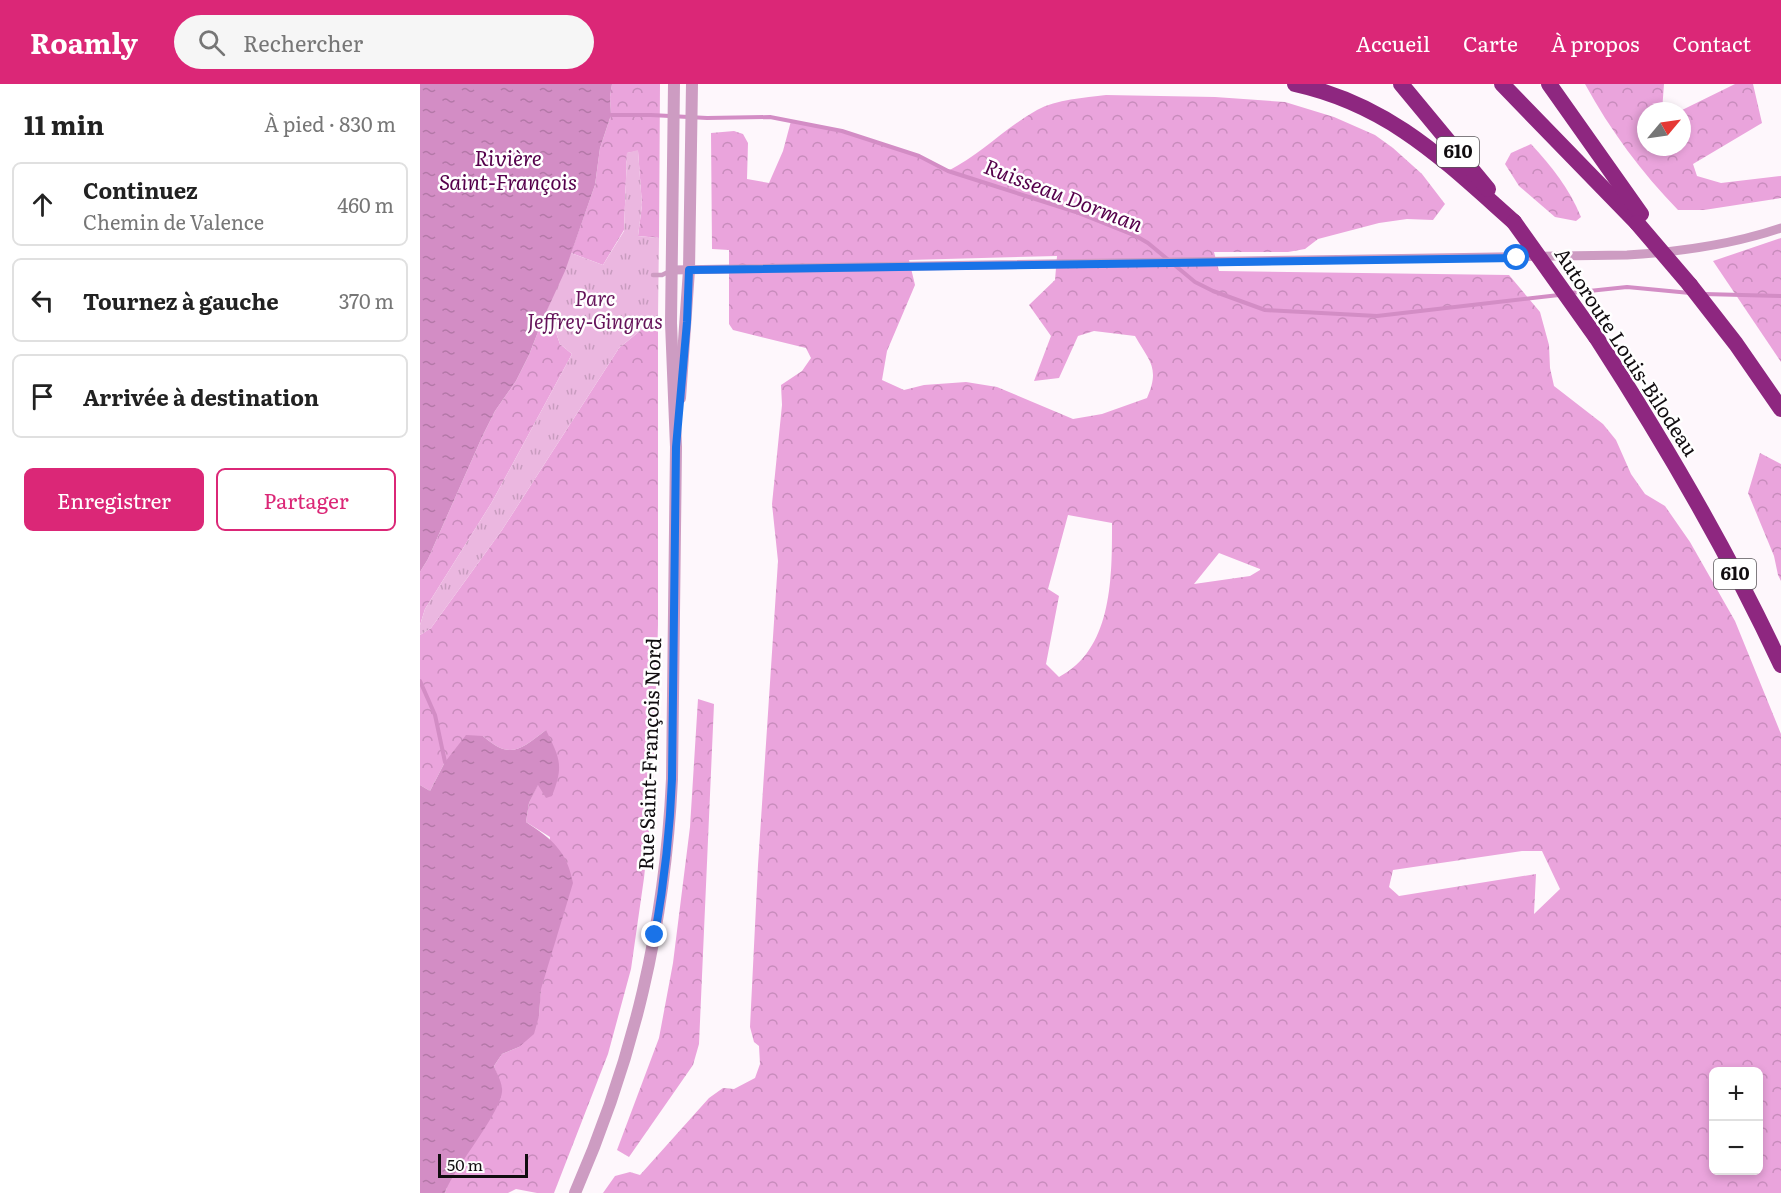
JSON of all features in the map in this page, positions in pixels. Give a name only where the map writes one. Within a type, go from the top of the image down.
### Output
[{"type":"highway","points":[[1295,84],[1348,100],[1398,126],[1434,151],[1514,222]]},
{"type":"highway","name":"Autoroute Louis-Bilodeau","points":[[1401,84],[1514,222],[1596,337],[1686,484],[1735,573],[1781,665]]},
{"type":"highway","points":[[1502,84],[1642,222]]},
{"type":"highway","points":[[1549,84],[1642,222],[1729,334],[1781,409]]},
{"type":"street","name":"Rue Saint-François Nord","points":[[574,1193],[602,1129],[631,1040],[645,986],[664,883],[672,779],[676,447],[671,323],[674,84]]},
{"type":"street","name":"Rue Saint-François Nord","points":[[676,447],[687,322],[692,84]]},
{"type":"street","points":[[671,270],[1627,255],[1716,245],[1750,238],[1781,228]]},
{"type":"lane","points":[[653,275],[662,275],[671,270]]},
{"type":"green space","points":[[612,84],[660,84],[659,238],[638,236],[642,205],[638,151],[627,153],[624,230],[603,265],[571,253],[595,185],[600,148],[611,115]]},
{"type":"green space","points":[[1585,84],[1664,84],[1663,102],[1637,102],[1637,156],[1691,156],[1691,106],[1735,84],[1753,84],[1762,123],[1693,164],[1697,176],[1721,183],[1781,176],[1781,198],[1704,210],[1678,210],[1627,150]]},
{"type":"green space","points":[[1106,95],[1215,97],[1285,102],[1334,117],[1375,135],[1393,148],[1422,174],[1445,204],[1433,220],[1407,219],[1379,223],[1318,239],[1305,249],[1288,252],[1214,252],[1219,271],[1509,275],[1540,312],[1549,345],[1554,386],[1603,424],[1616,440],[1631,474],[1645,494],[1665,506],[1690,542],[1735,621],[1781,734],[1781,1193],[603,1193],[615,1176],[630,1172],[640,1175],[709,1098],[723,1088],[734,1089],[755,1078],[760,1064],[759,1046],[754,1042],[750,1027],[778,561],[772,504],[782,405],[781,385],[802,371],[811,358],[806,348],[733,330],[729,324],[729,250],[712,249],[711,133],[734,131],[743,134],[748,143],[747,179],[769,183],[783,151],[791,121],[871,140],[948,171],[960,165],[1037,110],[1062,101]],"holes":[[[1057,256],[1055,280],[1029,305],[1051,336],[1034,381],[1059,378],[1078,336],[1094,331],[1135,336],[1152,366],[1153,379],[1147,398],[1102,414],[1073,419],[997,387],[966,382],[924,385],[904,390],[882,380],[887,351],[915,285],[909,260]],[[1068,515],[1112,523],[1111,565],[1106,609],[1100,630],[1090,649],[1077,665],[1059,677],[1046,664],[1059,596],[1048,589]],[[1219,553],[1260,569],[1260,570],[1250,576],[1194,584]],[[1522,851],[1542,851],[1560,889],[1534,914],[1536,874],[1399,896],[1389,887],[1393,870]]]},
{"type":"green space","points":[[1531,144],[1553,170],[1571,197],[1581,217],[1576,221],[1555,217],[1519,186],[1505,164],[1511,153]]},
{"type":"green space","name":"Parc Jeffrey-Gingras","points":[[638,150],[642,205],[638,236],[659,238],[658,316],[619,348],[502,530],[431,628],[420,635],[420,625],[425,609],[492,502],[572,354],[560,344],[554,327],[543,319],[571,253],[603,265],[624,231],[627,153]]},
{"type":"green space","points":[[1781,238],[1781,362],[1713,261]]},
{"type":"green space","points":[[658,316],[658,625],[653,793],[631,969],[608,1054],[554,1193],[516,1189],[508,1193],[445,1193],[450,1178],[502,1089],[494,1066],[502,1054],[519,1047],[539,1016],[550,837],[526,822],[529,803],[538,784],[546,730],[515,750],[501,748],[483,736],[445,762],[430,791],[420,785],[420,635],[431,628],[502,530],[619,348]]},
{"type":"green space","points":[[543,319],[554,327],[560,344],[572,354],[492,502],[425,609],[420,625],[420,572],[428,559],[482,437],[495,411],[516,381]]},
{"type":"green space","points":[[1760,453],[1781,464],[1781,581],[1774,556],[1748,493]]},
{"type":"green space","points":[[698,699],[714,704],[699,1044],[693,1065],[629,1157],[617,1150],[659,1038],[673,963],[690,827]]},
{"type":"water","name":"Rivière Saint-François","points":[[420,84],[612,84],[611,115],[600,148],[595,185],[565,271],[529,355],[516,381],[495,411],[420,572]]},
{"type":"water","points":[[546,730],[559,762],[558,777],[552,796],[546,798],[538,785],[529,803],[526,822],[557,847],[567,862],[573,883],[541,989],[539,1016],[534,1034],[519,1047],[502,1054],[494,1066],[502,1088],[496,1110],[445,1193],[420,1193],[420,785],[430,791],[445,762],[466,735],[483,736],[501,748],[515,750]]},
{"type":"waterway","name":"Ruisseau Dorman","points":[[611,115],[770,117],[842,131],[919,156],[948,171],[1076,212],[1136,236],[1148,243],[1195,282],[1265,310],[1377,316],[1559,295]]},
{"type":"waterway","name":"Ruisseau Dorman","points":[[1570,293],[1627,287],[1690,293]]},
{"type":"waterway","name":"Ruisseau Dorman","points":[[1704,294],[1781,296]]},
{"type":"waterway","points":[[420,681],[435,715],[445,762]]},
{"type":"route","points":[[655,935],[670,827],[676,447],[687,322],[689,270],[1517,258]]}]
